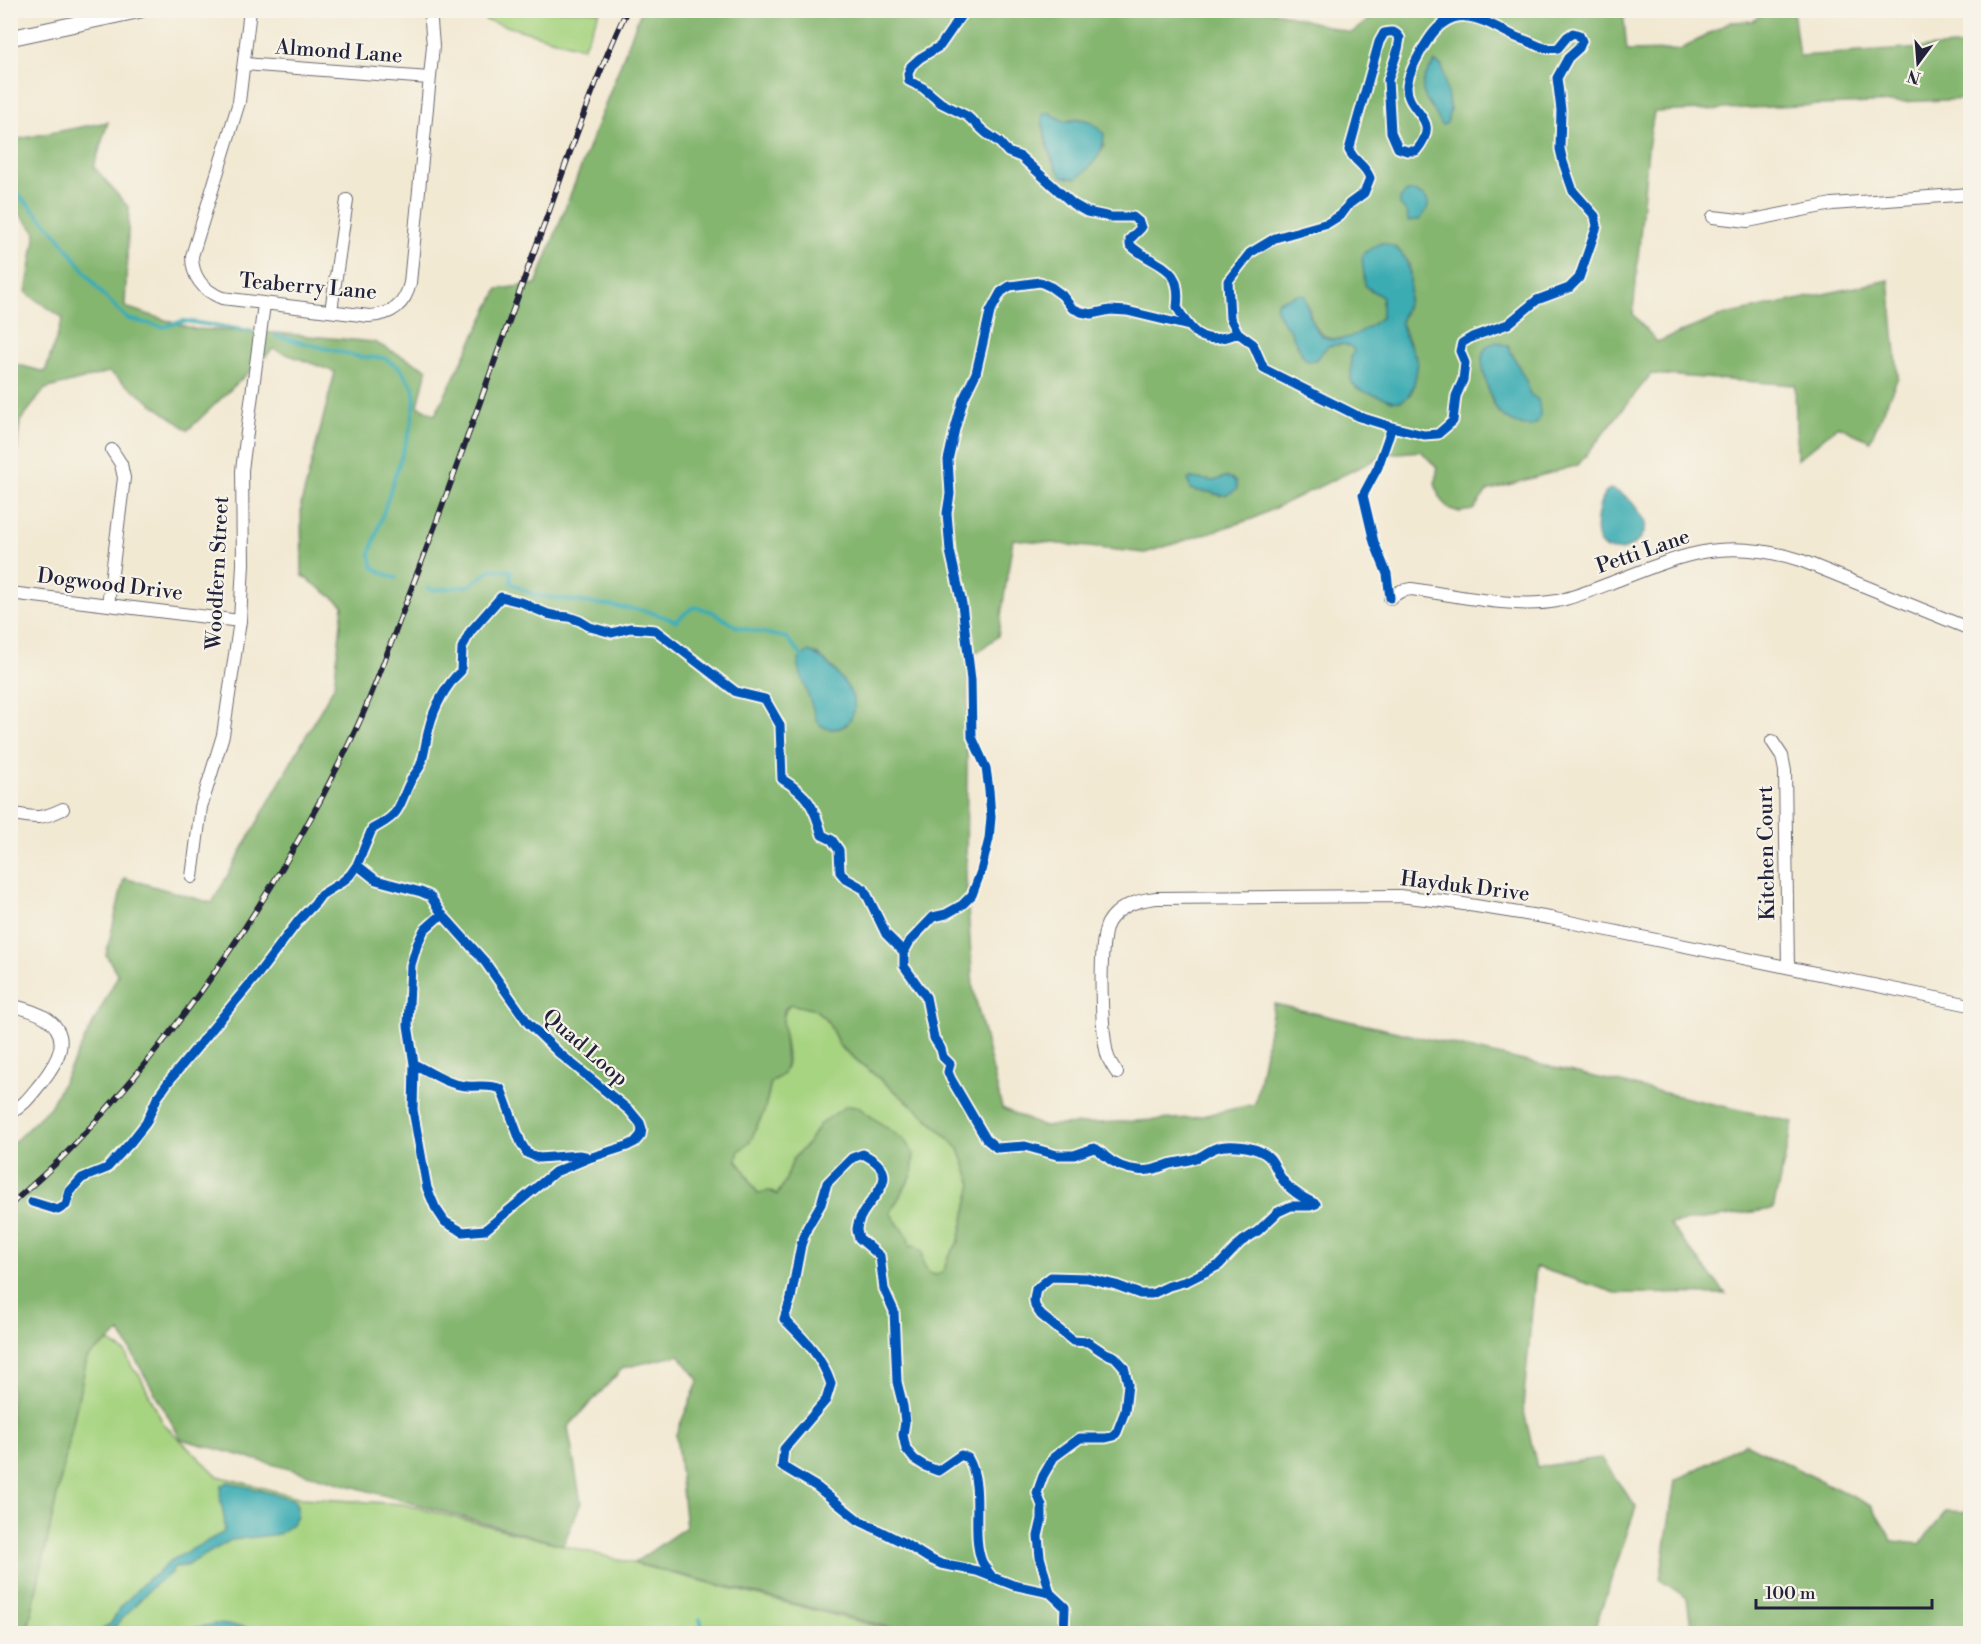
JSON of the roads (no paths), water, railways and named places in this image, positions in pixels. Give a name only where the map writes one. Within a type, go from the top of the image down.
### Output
[{"type":"street","points":[[10,38],[141,10]]},
{"type":"street","name":"Teaberry Lane","points":[[250,10],[239,102],[192,255],[192,264],[198,280],[214,295],[229,300],[380,315],[397,308],[408,292],[433,46],[430,10]]},
{"type":"street","name":"Almond Lane","points":[[245,64],[429,78]]},
{"type":"street","points":[[1713,217],[1748,221],[1832,204],[1971,194]]},
{"type":"street","points":[[331,311],[347,200]]},
{"type":"street","name":"Woodfern Street","points":[[192,877],[201,807],[223,735],[240,621],[243,564],[242,470],[264,304]]},
{"type":"street","points":[[108,605],[124,478],[121,464],[112,450]]},
{"type":"street","name":"Petti Lane","points":[[1390,598],[1401,591],[1411,589],[1521,604],[1549,602],[1584,593],[1682,556],[1701,551],[1745,549],[1781,554],[1800,560],[1971,629]]},
{"type":"street","name":"Dogwood Drive","points":[[10,593],[240,621]]},
{"type":"street","name":"Kitchen Court","points":[[1772,741],[1782,756],[1785,771],[1788,967]]},
{"type":"street","points":[[10,813],[46,817],[63,809]]},
{"type":"street","name":"Hayduk Drive","points":[[1117,1073],[1108,1059],[1104,1041],[1103,939],[1109,922],[1114,916],[1141,900],[1328,896],[1410,897],[1451,902],[1550,918],[1971,1005]]},
{"type":"street","points":[[10,1005],[45,1017],[59,1034],[61,1047],[52,1068],[23,1105],[10,1113]]},
{"type":"water","points":[[1435,62],[1442,66],[1450,109],[1447,123],[1443,125],[1427,101],[1423,88],[1423,81]]},
{"type":"water","points":[[1048,112],[1065,122],[1077,119],[1086,120],[1104,134],[1102,148],[1096,159],[1077,178],[1063,177],[1052,158],[1042,120],[1043,114]]},
{"type":"water","points":[[1414,191],[1427,200],[1428,207],[1419,220],[1408,221],[1407,213],[1400,205],[1400,199],[1405,193]]},
{"type":"water","points":[[1381,243],[1390,245],[1403,256],[1410,282],[1410,292],[1401,323],[1417,361],[1417,368],[1409,395],[1398,402],[1363,391],[1351,382],[1351,356],[1354,352],[1352,347],[1343,344],[1328,346],[1315,360],[1308,361],[1276,309],[1277,302],[1299,294],[1305,296],[1310,317],[1322,336],[1339,339],[1367,328],[1382,317],[1382,297],[1365,285],[1362,258],[1364,253]]},
{"type":"water","points":[[1497,342],[1508,346],[1530,394],[1538,400],[1540,417],[1532,426],[1522,425],[1506,418],[1494,404],[1482,359],[1487,347]]},
{"type":"water","points":[[1225,477],[1236,482],[1237,489],[1224,495],[1190,489],[1188,480],[1191,478],[1214,481]]},
{"type":"water","points":[[1610,489],[1627,498],[1646,522],[1638,541],[1620,550],[1606,549],[1597,537],[1597,522],[1602,498]]},
{"type":"water","points":[[808,651],[821,658],[834,670],[853,698],[853,714],[843,726],[833,729],[826,728],[817,721],[798,666],[799,660]]},
{"type":"water","points":[[228,1482],[293,1499],[297,1505],[297,1516],[292,1524],[279,1534],[231,1540],[186,1566],[174,1567],[171,1573],[153,1586],[109,1633],[98,1633],[111,1623],[121,1607],[147,1579],[157,1574],[170,1561],[224,1532],[225,1521],[220,1493],[221,1486]]},
{"type":"water","points":[[215,1624],[242,1626],[262,1633],[182,1633]]},
{"type":"waterway","points":[[10,186],[54,231],[102,294],[128,319],[163,327],[184,321],[251,331]]},
{"type":"waterway","points":[[276,336],[360,357],[384,358],[400,368],[413,387],[415,400],[411,426],[370,554],[373,567],[396,578]]},
{"type":"waterway","points":[[427,588],[434,590],[469,586],[492,569],[511,571],[511,583],[534,595],[647,611],[676,621],[693,607],[711,611],[737,627],[787,638],[805,660]]},
{"type":"waterway","points":[[700,1619],[704,1634]]},
{"type":"railway","points":[[10,1205],[75,1144],[117,1097],[196,998],[266,894],[329,784],[379,675],[585,111],[627,10]]}]
